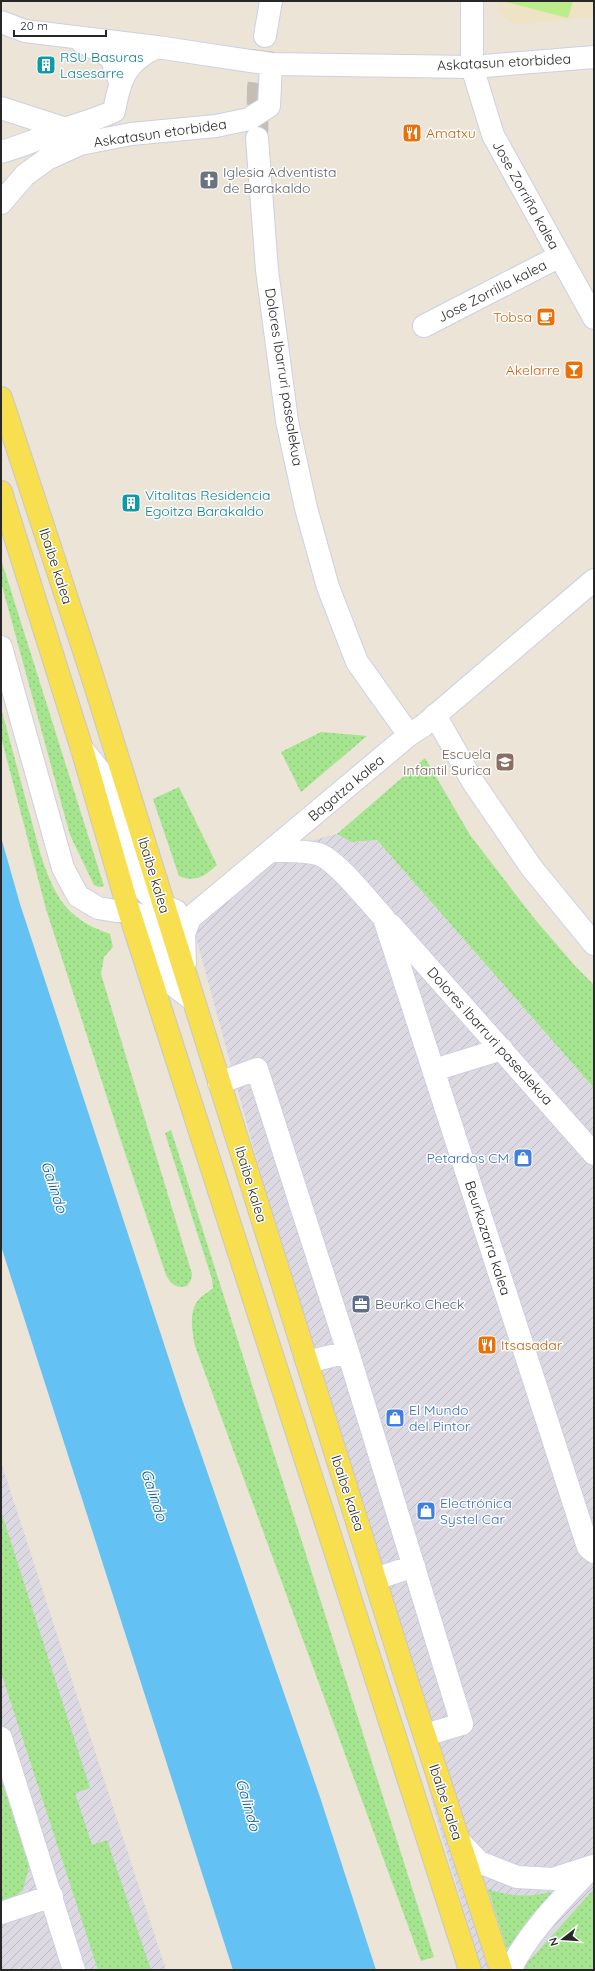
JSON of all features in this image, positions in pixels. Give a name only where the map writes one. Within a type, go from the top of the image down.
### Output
[{"type":"main road","name":"Ibaibe kalea","points":[[1,398],[92,677],[424,1735],[502,1970]]},
{"type":"main road","name":"Ibaibe kalea","points":[[1,492],[82,749],[129,911],[470,1970]]},
{"type":"street","points":[[266,36],[271,1]]},
{"type":"street","name":"Jose Zorriña kalea","points":[[472,1],[472,67],[493,135],[594,318]]},
{"type":"street","name":"Askatasun etorbidea","points":[[1,22],[25,32],[157,47],[270,64],[472,67],[594,57]]},
{"type":"street","points":[[69,36],[111,57],[120,82]]},
{"type":"street","name":"Askatasun etorbidea","points":[[1,152],[24,146],[66,129],[96,120],[114,111],[120,82],[129,66],[141,54],[157,47]]},
{"type":"street","name":"Askatasun etorbidea","points":[[1,203],[25,175],[42,163],[80,144],[111,137],[216,126],[249,119],[269,106],[270,64]]},
{"type":"street","points":[[1,108],[66,129]]},
{"type":"street","name":"Dolores Ibarruri pasealekua","points":[[257,138],[267,270],[287,421],[306,508],[328,587],[357,662],[409,735]]},
{"type":"street","name":"Jose Zorrilla kalea","points":[[424,326],[560,256]]},
{"type":"street","name":"Bagatza kalea","points":[[190,918],[409,735],[435,716],[594,580]]},
{"type":"street","points":[[1,647],[63,868],[78,896],[98,908],[116,911],[129,911],[149,919],[169,982],[193,1000]]},
{"type":"street","points":[[435,716],[473,782],[531,867],[594,944]]},
{"type":"street","points":[[82,749],[104,776],[136,879],[144,891],[164,906],[190,918],[184,934],[185,974]]},
{"type":"street","name":"Beurkozarra kalea","points":[[271,851],[295,851],[319,854],[333,863],[384,918],[588,1548],[594,1552]]},
{"type":"street","name":"Dolores Ibarruri pasealekua","points":[[384,918],[594,1154]]},
{"type":"street","points":[[434,1070],[502,1049]]},
{"type":"street","points":[[219,1083],[257,1069],[348,1352],[462,1724],[424,1735]]},
{"type":"street","points":[[307,1362],[348,1352]]},
{"type":"street","points":[[375,1580],[414,1566]]},
{"type":"street","points":[[1,1738],[52,1896],[74,1970]]},
{"type":"street","points":[[459,1841],[479,1862],[517,1877],[553,1879],[593,1866]]},
{"type":"street","points":[[510,1970],[517,1955],[544,1919],[593,1866]]},
{"type":"street","points":[[1,1913],[52,1896]]},
{"type":"shaded area","points":[[498,1],[594,1],[594,17],[514,25],[498,12]]},
{"type":"shaded area","points":[[337,834],[351,842],[377,840],[594,1088],[594,1970],[482,1970],[440,1830],[194,930],[271,851]]},
{"type":"shaded area","points":[[1,1462],[166,1970],[1,1970]]},
{"type":"green space","points":[[502,1],[573,1],[568,18]]},
{"type":"green space","points":[[1,559],[104,886],[99,887],[94,885],[70,835],[1,582]]},
{"type":"green space","points":[[1,708],[41,856],[57,895],[73,914],[95,928],[110,934],[113,947],[104,957],[101,974],[192,1274],[191,1280],[187,1286],[180,1287],[174,1285],[166,1275],[46,909],[1,737]]},
{"type":"green space","points":[[321,732],[367,736],[301,792],[281,752]]},
{"type":"green space","points":[[425,758],[470,835],[533,917],[575,966],[594,985],[594,1088],[377,840],[351,842],[337,834]]},
{"type":"green space","points":[[179,787],[217,865],[204,875],[190,879],[179,876],[153,799]]},
{"type":"green space","points":[[171,1130],[434,1957],[421,1961],[195,1346],[192,1315],[196,1303],[213,1288],[212,1279],[165,1133]]},
{"type":"green space","points":[[1,1511],[90,1788],[75,1793],[92,1845],[107,1840],[151,1970],[98,1970],[1,1672]]},
{"type":"green space","points":[[1,1778],[29,1866],[23,1890],[12,1899],[1,1903]]},
{"type":"green space","points":[[488,1889],[506,1894],[523,1896],[559,1890],[537,1912],[507,1949]]},
{"type":"green space","points":[[594,1889],[594,1970],[521,1970]]},
{"type":"water","name":"Galindo","points":[[1,837],[20,904],[183,1402],[320,1797],[376,1970],[233,1970],[1,1246]]},
{"type":"tunnel","points":[[257,138],[258,88],[265,36]]},
{"type":"place","name":"RSU Basuras Lasesarre","points":[[46,65]]},
{"type":"place","name":"Amatxu","points":[[412,133]]},
{"type":"place","name":"Iglesia Adventista de Barakaldo","points":[[209,180]]},
{"type":"place","name":"Tobsa","points":[[546,317]]},
{"type":"place","name":"Akelarre","points":[[574,370]]},
{"type":"place","name":"Vitalitas Residencia Egoitza Barakaldo","points":[[131,503]]},
{"type":"place","name":"Escuela Infantil Surica","points":[[505,762]]},
{"type":"place","name":"Petardos CM","points":[[523,1158]]},
{"type":"place","name":"Beurko Check","points":[[361,1304]]},
{"type":"place","name":"Itsasadar","points":[[487,1345]]},
{"type":"place","name":"El Mundo del Pintor","points":[[395,1418]]},
{"type":"place","name":"Electrónica Systel Car","points":[[426,1511]]}]
